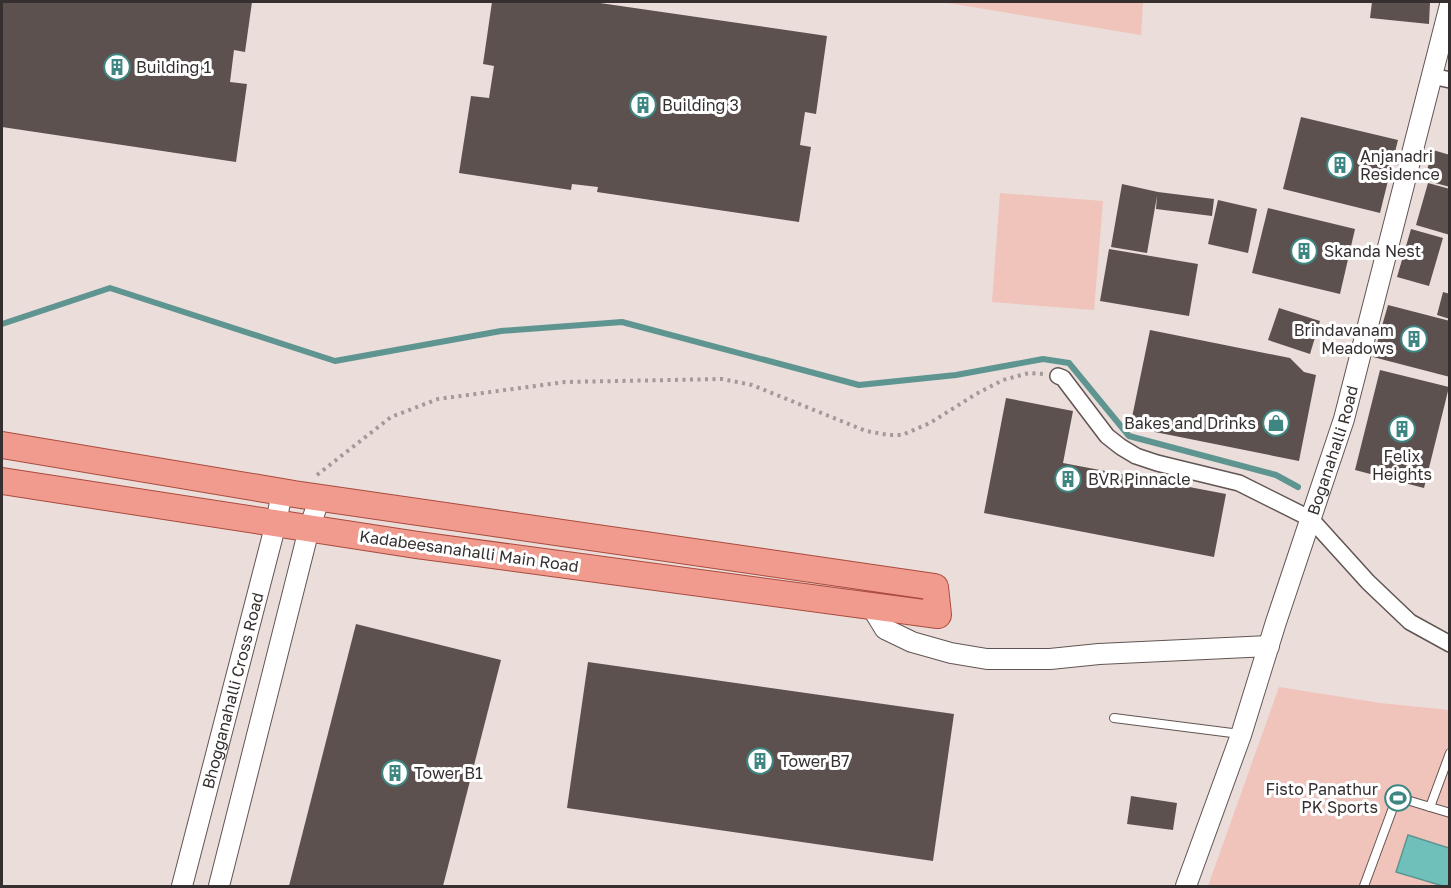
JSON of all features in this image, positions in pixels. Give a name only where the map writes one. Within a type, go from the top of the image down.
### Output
[{"type":"main road","name":"Kadabeesanahalli Main Road","points":[[2,446],[288,493],[935,587],[938,615],[309,529],[2,482]]},
{"type":"street","name":"Boganahalli Road","points":[[1186,886],[1241,735],[1344,419],[1441,78],[1449,5]]},
{"type":"street","points":[[1058,376],[1063,378],[1107,436],[1128,451],[1157,463],[1239,483],[1311,519],[1368,582],[1410,622],[1449,644]]},
{"type":"street","name":"Bhogganahalli Cross Road","points":[[182,886],[276,523],[288,493]]},
{"type":"street","points":[[219,886],[309,529],[320,497]]},
{"type":"street","points":[[871,606],[885,628],[912,642],[951,653],[987,659],[1050,659],[1099,654],[1269,646]]},
{"type":"lane","points":[[1114,717],[1241,735]]},
{"type":"lane","points":[[1430,807],[1449,753]]},
{"type":"lane","points":[[1364,886],[1397,797],[1449,813]]},
{"type":"path","points":[[288,493],[391,417],[438,399],[565,382],[722,379],[752,385],[866,431],[902,435],[930,423],[1003,380],[1029,373],[1058,376]]},
{"type":"shaded area","points":[[942,2],[1143,2],[1141,35]]},
{"type":"shaded area","points":[[1000,193],[1103,201],[1094,310],[992,302]]},
{"type":"shaded area","points":[[1279,687],[1380,703],[1449,710],[1449,886],[1208,886]]},
{"type":"water","points":[[1408,835],[1449,848],[1449,886],[1396,872]]},
{"type":"building","name":"Building 1","points":[[2,2],[252,2],[245,52],[234,50],[230,82],[247,84],[236,162],[2,127]]},
{"type":"building","name":"Building 3","points":[[492,2],[593,2],[827,36],[816,114],[805,112],[800,145],[811,147],[799,222],[597,192],[598,187],[572,184],[571,190],[459,173],[471,96],[489,98],[494,66],[483,64]]},
{"type":"building","points":[[1372,2],[1430,2],[1429,24],[1370,18]]},
{"type":"building","name":"Anjanadri Residence","points":[[1301,117],[1398,140],[1380,213],[1283,189]]},
{"type":"building","points":[[1433,150],[1450,155],[1450,187],[1424,180]]},
{"type":"building","points":[[1428,183],[1450,189],[1450,235],[1416,225]]},
{"type":"building","points":[[1122,184],[1158,192],[1214,199],[1212,216],[1156,209],[1157,196],[1147,253],[1111,247]]},
{"type":"building","points":[[1218,200],[1257,209],[1248,253],[1208,244]]},
{"type":"building","name":"Skanda Nest","points":[[1268,208],[1355,229],[1340,294],[1252,273]]},
{"type":"building","points":[[1411,229],[1443,238],[1429,286],[1397,277]]},
{"type":"building","points":[[1109,249],[1198,264],[1189,316],[1100,301]]},
{"type":"building","points":[[1443,292],[1450,294],[1450,319],[1437,315]]},
{"type":"building","name":"Brindavanam Meadows","points":[[1388,305],[1450,321],[1450,377],[1373,357]]},
{"type":"building","points":[[1279,308],[1320,321],[1310,354],[1268,340]]},
{"type":"building","points":[[1150,330],[1290,358],[1304,372],[1316,375],[1299,461],[1130,427]]},
{"type":"building","name":"Felix Heights","points":[[1380,370],[1449,387],[1424,488],[1355,470]]},
{"type":"building","name":"BVR Pinnacle","points":[[1006,398],[1073,411],[1063,463],[1226,494],[1214,557],[984,513]]},
{"type":"building","name":"Tower B1","points":[[356,624],[501,660],[443,886],[289,886]]},
{"type":"building","name":"Tower B7","points":[[588,662],[954,714],[933,861],[567,808]]},
{"type":"building","points":[[1131,796],[1177,803],[1173,830],[1127,824]]},
{"type":"waterway","points":[[2,324],[110,288],[335,361],[501,331],[622,322],[859,385],[956,375],[1043,359],[1069,363],[1129,436],[1276,475],[1298,487]]},
{"type":"place","name":"Building 1","points":[[117,67]]},
{"type":"place","name":"Building 3","points":[[643,105]]},
{"type":"place","name":"Anjanadri Residence","points":[[1340,165]]},
{"type":"place","name":"Skanda Nest","points":[[1304,251]]},
{"type":"place","name":"Brindavanam Meadows","points":[[1414,339]]},
{"type":"place","name":"Bakes and Drinks","points":[[1276,423]]},
{"type":"place","name":"Felix Heights","points":[[1402,429]]},
{"type":"place","name":"BVR Pinnacle","points":[[1068,479]]},
{"type":"place","name":"Tower B7","points":[[760,761]]},
{"type":"place","name":"Tower B1","points":[[395,773]]},
{"type":"place","name":"Fisto Panathur PK Sports","points":[[1398,798]]}]
